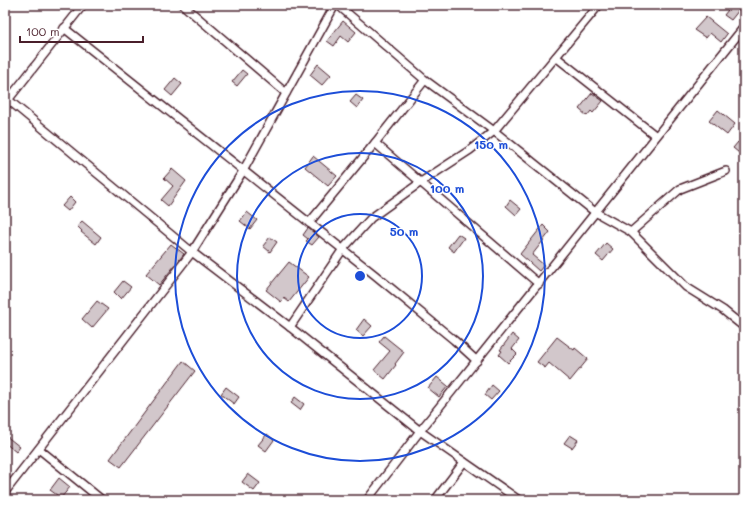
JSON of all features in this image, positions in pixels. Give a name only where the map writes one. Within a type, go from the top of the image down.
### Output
[{"type":"street","points":[[83,5],[7,99],[192,252],[290,327],[420,431],[518,500]]},
{"type":"street","points":[[182,5],[286,93]]},
{"type":"street","points":[[5,492],[192,252],[243,171],[337,5],[425,80],[494,132],[595,212],[631,232],[686,287],[723,310],[744,327]]},
{"type":"street","points":[[290,327],[343,249],[371,218],[494,132],[599,5]]},
{"type":"street","points":[[367,500],[420,431],[744,27]]},
{"type":"street","points":[[64,28],[343,249],[454,340],[477,361]]},
{"type":"street","points":[[556,57],[656,136]]},
{"type":"street","points":[[308,222],[375,143],[425,80]]},
{"type":"street","points":[[375,143],[539,284]]},
{"type":"street","points":[[631,232],[680,189],[726,171]]},
{"type":"street","points":[[39,449],[102,500]]},
{"type":"street","points":[[435,500],[464,462]]},
{"type":"building","points":[[732,5],[743,5],[731,20],[724,15]]},
{"type":"building","points":[[706,17],[727,34],[721,42],[710,33],[706,38],[694,30]]},
{"type":"building","points":[[343,21],[356,32],[348,42],[341,36],[334,46],[327,41]]},
{"type":"building","points":[[318,64],[331,75],[322,85],[310,75]]},
{"type":"building","points":[[242,70],[247,74],[237,86],[232,82]]},
{"type":"building","points":[[175,78],[182,84],[172,96],[165,90]]},
{"type":"building","points":[[592,93],[603,101],[593,113],[591,111],[587,116],[579,109]]},
{"type":"building","points":[[356,95],[363,100],[357,108],[350,102]]},
{"type":"building","points":[[718,110],[735,124],[727,135],[709,121]]},
{"type":"building","points":[[738,142],[744,147],[744,157],[733,148]]},
{"type":"building","points":[[313,156],[337,176],[328,186],[305,167]]},
{"type":"building","points":[[172,169],[186,181],[168,206],[161,200],[173,186],[164,178]]},
{"type":"building","points":[[70,197],[75,202],[68,211],[62,206]]},
{"type":"building","points":[[510,200],[521,209],[516,215],[506,206]]},
{"type":"building","points":[[247,212],[257,220],[250,229],[240,221]]},
{"type":"building","points":[[82,221],[101,237],[96,244],[81,232],[82,231],[77,226]]},
{"type":"building","points":[[543,225],[550,232],[532,255],[544,265],[539,271],[520,254]]},
{"type":"building","points":[[308,228],[319,237],[312,245],[306,241],[308,239],[303,235]]},
{"type":"building","points":[[458,234],[464,238],[454,252],[448,247]]},
{"type":"building","points":[[270,237],[277,242],[270,252],[263,246]]},
{"type":"building","points":[[606,243],[613,249],[603,261],[596,255]]},
{"type":"building","points":[[171,244],[184,254],[159,285],[146,274]]},
{"type":"building","points":[[289,262],[309,277],[289,302],[284,298],[281,302],[266,290]]},
{"type":"building","points":[[123,281],[131,287],[121,299],[114,292]]},
{"type":"building","points":[[97,301],[108,309],[92,328],[82,319]]},
{"type":"building","points":[[364,319],[372,326],[363,336],[356,330]]},
{"type":"building","points":[[512,334],[519,340],[512,349],[517,354],[508,363],[499,355],[502,351],[500,350]]},
{"type":"building","points":[[384,336],[404,352],[385,379],[374,370],[390,351],[379,342]]},
{"type":"building","points":[[557,337],[574,350],[575,348],[588,359],[570,381],[549,363],[545,368],[537,362]]},
{"type":"building","points":[[183,361],[195,371],[121,467],[110,459]]},
{"type":"building","points":[[437,377],[448,386],[439,397],[428,388]]},
{"type":"building","points":[[492,385],[499,391],[491,400],[485,395]]},
{"type":"building","points":[[226,387],[239,397],[234,404],[221,394]]},
{"type":"building","points":[[295,397],[304,404],[300,410],[291,403]]},
{"type":"building","points":[[267,434],[274,440],[266,451],[258,445]]},
{"type":"building","points":[[5,435],[20,447],[16,452],[5,443]]},
{"type":"building","points":[[570,435],[578,440],[572,448],[564,443]]},
{"type":"building","points":[[248,474],[260,483],[254,491],[242,482]]},
{"type":"building","points":[[59,478],[70,487],[61,498],[50,490]]}]
